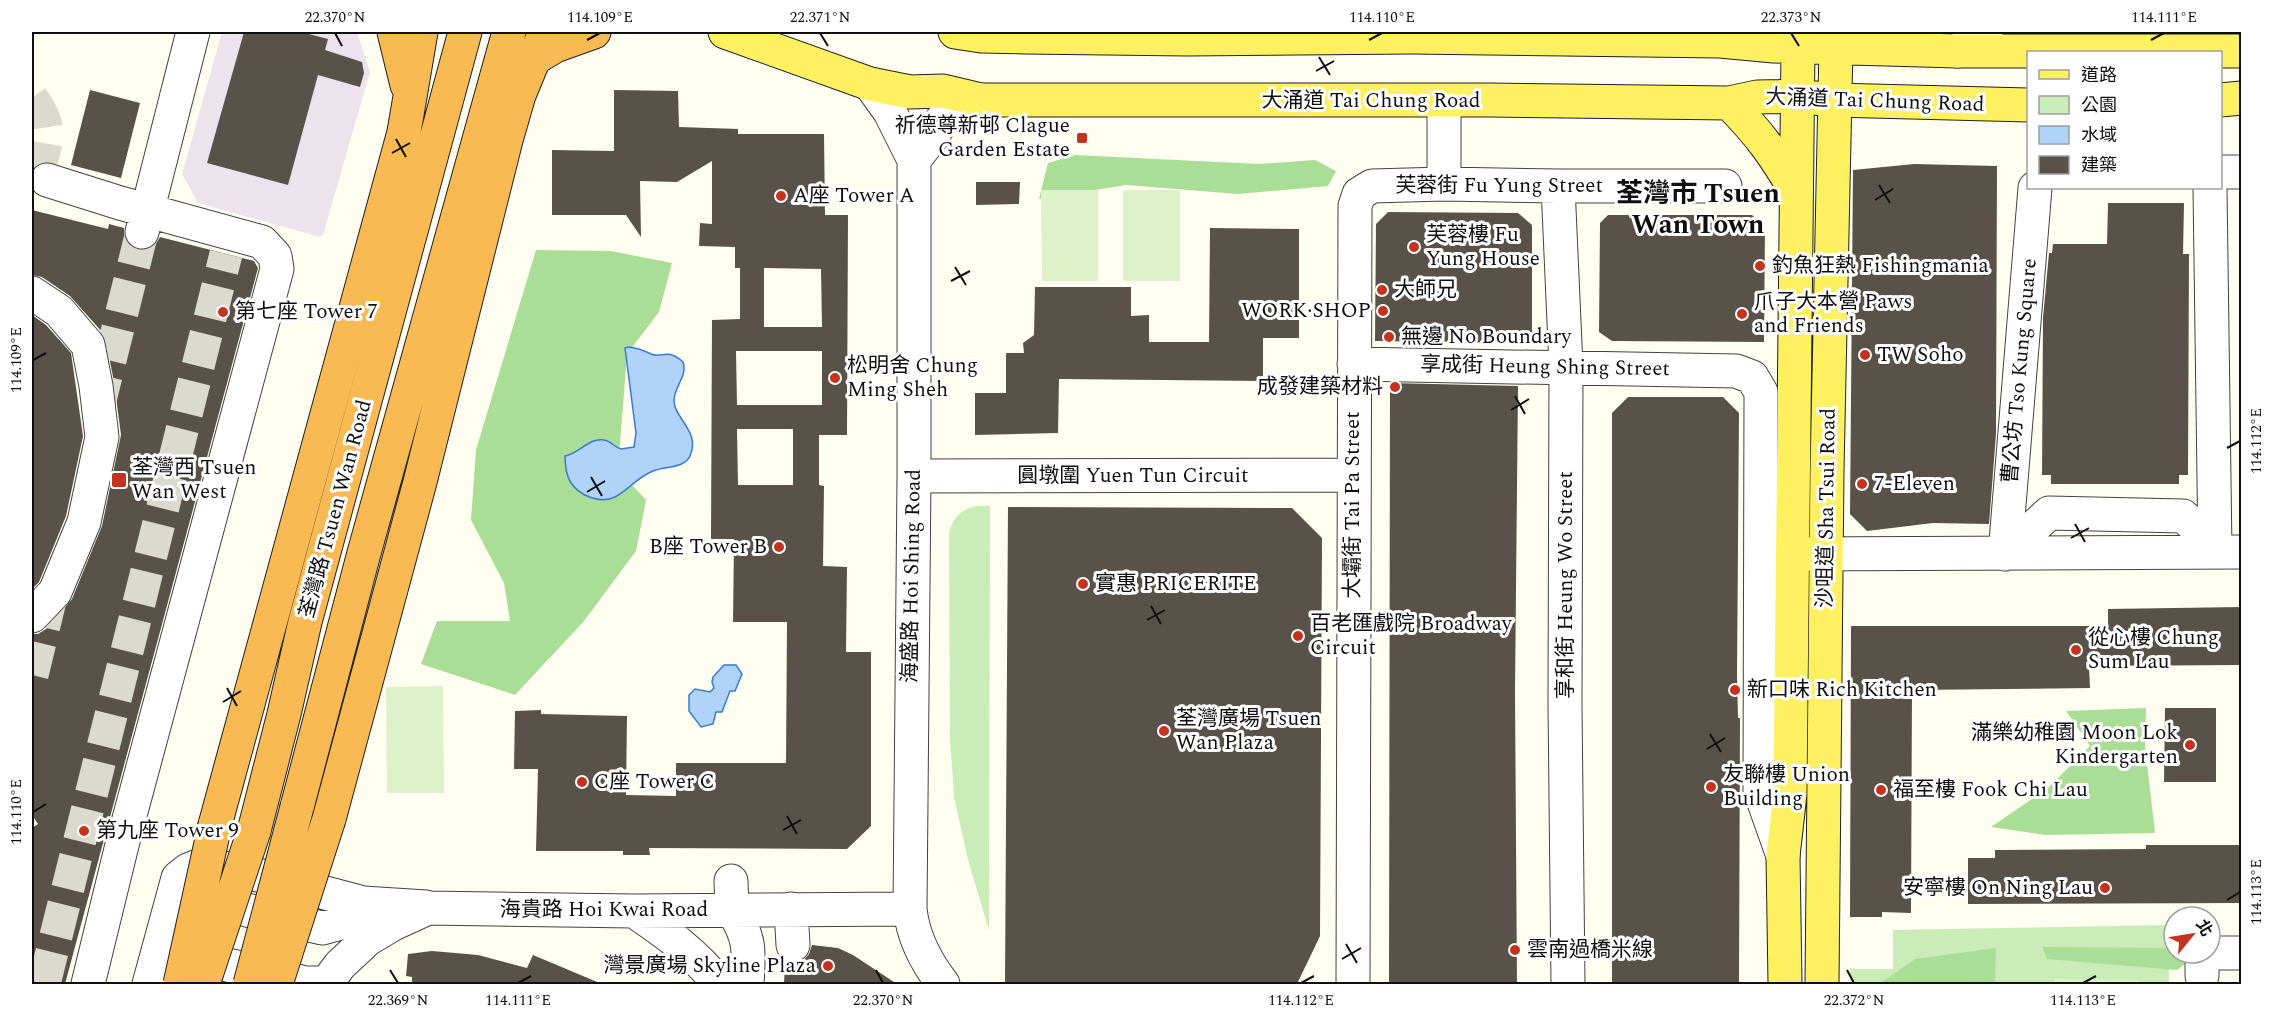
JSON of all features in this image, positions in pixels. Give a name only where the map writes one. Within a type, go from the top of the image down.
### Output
[{"type":"highway","points":[[394,32],[410,98]]},
{"type":"highway","points":[[180,984],[215,825],[404,132],[422,32]]},
{"type":"highway","name":"荃灣路 Tsuen Wan Road","points":[[203,984],[254,831],[305,622],[465,32]]},
{"type":"highway","name":"荃灣路 Tsuen Wan Road","points":[[250,984],[364,553],[508,32]]},
{"type":"highway","points":[[276,984],[344,768],[519,95],[540,45],[555,46],[594,32]]},
{"type":"main road","name":"大涌道 Tai Chung Road","points":[[725,32],[870,84],[910,92],[943,104],[981,100],[1729,103],[1757,98],[1796,96],[1833,100],[2027,105]]},
{"type":"main road","points":[[955,32],[981,36],[1187,39],[1409,34],[1728,36],[1849,40],[1957,51],[2241,51]]},
{"type":"main road","points":[[1787,156],[1796,96],[1798,39]]},
{"type":"main road","name":"沙咀道 Sha Tsui Road","points":[[1822,984],[1833,100],[1849,40]]},
{"type":"main road","points":[[2222,100],[2241,98]]},
{"type":"main road","points":[[1729,103],[1787,156]]},
{"type":"main road","name":"沙咀道 Sha Tsui Road","points":[[1785,984],[1783,856],[1790,794],[1796,192],[1787,156]]},
{"type":"street","points":[[144,222],[193,32]]},
{"type":"street","points":[[1957,51],[1986,32]]},
{"type":"street","name":"海盛路 Hoi Shing Road","points":[[870,84],[890,112],[914,160],[910,909],[912,926],[919,946],[942,984]]},
{"type":"street","points":[[1444,102],[1444,184]]},
{"type":"street","points":[[914,160],[932,137],[943,104]]},
{"type":"street","points":[[2222,178],[2241,172]]},
{"type":"street","points":[[47,180],[144,222],[219,241],[262,242],[275,256],[276,269],[122,846],[88,984]]},
{"type":"street","name":"芙蓉街 Fu Yung Street","points":[[1355,206],[1359,194],[1372,186],[1444,184],[1725,186]]},
{"type":"street","name":"享和街 Heung Wo Street","points":[[1558,186],[1566,367],[1565,716],[1568,984]]},
{"type":"street","name":"曹公坊 Tso Kung Square","points":[[2005,554],[2035,189]]},
{"type":"street","points":[[2215,189],[2228,552]]},
{"type":"street","name":"大壩街 Tai Pa Street","points":[[1353,984],[1355,206]]},
{"type":"street","points":[[32,293],[59,311],[88,345],[102,437],[84,522],[55,592],[32,616]]},
{"type":"street","name":"享成街 Heung Shing Street","points":[[1354,364],[1736,371]]},
{"type":"street","name":"沙咀道 Sha Tsui Road","points":[[1736,371],[1752,377],[1761,392],[1760,791],[1783,856]]},
{"type":"street","name":"圓墩圍 Yuen Tun Circuit","points":[[914,476],[1353,475]]},
{"type":"street","points":[[1792,554],[2005,554],[2049,513],[2183,516],[2228,552]]},
{"type":"street","points":[[149,984],[178,878],[188,870],[203,864],[258,861],[363,903],[428,908]]},
{"type":"street","points":[[173,892],[321,928],[337,924],[363,903]]},
{"type":"street","points":[[731,896],[748,941],[747,984]]},
{"type":"street","name":"海貴路 Hoi Kwai Road","points":[[326,984],[340,965],[368,939],[393,924],[428,908],[634,911],[731,896],[791,909],[910,909]]},
{"type":"street","points":[[791,909],[793,945]]},
{"type":"street","points":[[634,911],[670,935],[709,971],[719,984]]},
{"type":"street","points":[[159,950],[306,984],[326,984]]},
{"type":"street","points":[[2202,976],[2202,953],[2241,953]]},
{"type":"shaded area","points":[[222,32],[357,32],[370,72],[323,235],[320,237],[198,203],[182,174]]},
{"type":"green space","points":[[1075,155],[1259,164],[1315,160],[1336,171],[1328,186],[1238,194],[1126,185],[1039,199],[1048,163]]},
{"type":"green space","points":[[1041,190],[1098,190],[1098,281],[1042,281]]},
{"type":"green space","points":[[1123,190],[1180,190],[1180,281],[1123,281]]},
{"type":"green space","points":[[536,250],[611,251],[672,263],[659,312],[627,354],[618,470],[646,500],[636,551],[584,621],[515,695],[421,664],[437,621],[510,621],[504,583],[471,520],[476,450]]},
{"type":"green space","points":[[976,506],[990,506],[989,930],[968,860],[954,797],[950,738],[949,534],[958,516],[965,510]]},
{"type":"green space","points":[[443,686],[444,793],[387,793],[386,687]]},
{"type":"green space","points":[[2146,708],[2145,746],[2155,833],[2045,835],[1991,827],[2048,788],[2090,746],[2066,711]]},
{"type":"green space","points":[[2162,925],[2162,965],[2169,965],[2169,984],[1850,984],[1850,969],[1893,969],[1893,930]]},
{"type":"green space","points":[[2042,947],[2162,948],[2162,965],[2184,965],[2177,970],[2047,959]]},
{"type":"green space","points":[[1996,948],[1995,984],[1879,984],[1915,959]]},
{"type":"green space","points":[[2054,979],[2138,980],[2138,984],[2054,984]]},
{"type":"water","points":[[625,348],[655,355],[672,355],[683,362],[684,372],[674,401],[690,433],[692,447],[690,456],[683,463],[647,474],[615,497],[597,499],[580,492],[571,483],[566,470],[565,456],[599,440],[621,449],[634,447],[636,433]]},
{"type":"water","points":[[724,665],[736,665],[742,674],[735,691],[730,691],[722,712],[716,712],[713,724],[701,727],[689,711],[689,695],[695,689],[710,692],[714,688],[713,677]]},
{"type":"pier","points":[[945,32],[2241,32],[2242,129],[2222,129],[2222,51],[2027,51],[2027,130],[1341,133],[1340,130],[943,135]]},
{"type":"building","points":[[244,32],[301,32],[328,39],[325,50],[362,62],[364,73],[360,87],[318,75],[288,185],[207,163]]},
{"type":"building","points":[[90,90],[140,103],[121,178],[71,165]]},
{"type":"building","points":[[614,90],[678,91],[679,127],[738,129],[738,134],[824,134],[825,215],[848,215],[847,435],[819,435],[819,485],[824,486],[823,566],[847,567],[846,652],[871,652],[871,826],[847,849],[649,848],[650,855],[623,855],[623,851],[536,851],[538,769],[514,769],[515,711],[541,710],[541,714],[627,716],[626,795],[676,796],[676,763],[786,763],[787,622],[733,622],[734,539],[711,539],[712,320],[740,319],[740,268],[735,268],[735,247],[699,246],[700,223],[712,224],[712,161],[677,182],[640,181],[641,237],[626,215],[552,215],[552,150],[614,151]],"holes":[[[764,268],[821,269],[822,327],[764,327]],[[736,351],[822,351],[822,405],[737,405]],[[737,429],[793,429],[793,485],[738,485]]]},
{"type":"building","points":[[1914,164],[1997,166],[1996,434],[1989,524],[1933,523],[1867,531],[1850,514],[1853,170]]},
{"type":"building","points":[[976,182],[1020,182],[1019,204],[976,205]]},
{"type":"building","points":[[2108,203],[2184,203],[2183,254],[2189,254],[2188,475],[2179,475],[2179,484],[2051,484],[2051,475],[2042,475],[2043,318],[2049,253],[2052,253],[2053,244],[2107,244]]},
{"type":"building","name":"荃灣西 Tsuen Wan West","points":[[32,210],[108,229],[109,224],[124,228],[124,236],[129,245],[138,250],[148,250],[160,237],[254,261],[258,268],[65,984],[32,984],[32,828],[38,824],[32,815],[32,634],[38,634],[46,629],[72,599],[102,526],[121,435],[114,382],[103,333],[70,296],[42,277],[32,275]]},
{"type":"building","points":[[1388,212],[1518,213],[1532,225],[1532,343],[1375,341],[1376,224]]},
{"type":"building","points":[[1608,215],[1752,215],[1765,227],[1764,342],[1612,341],[1599,332],[1600,223]]},
{"type":"building","points":[[1210,228],[1299,229],[1299,338],[1263,338],[1263,381],[1059,379],[1058,433],[975,435],[975,393],[1006,393],[1006,353],[1024,353],[1023,343],[1034,335],[1035,287],[1131,287],[1131,316],[1149,315],[1149,342],[1209,342]]},
{"type":"building","points":[[32,315],[46,325],[71,353],[83,436],[66,516],[39,582],[32,589]]},
{"type":"building","points":[[1390,383],[1518,386],[1515,692],[1517,984],[1389,984]]},
{"type":"building","points":[[1628,397],[1723,397],[1739,413],[1737,675],[1738,718],[1740,718],[1739,984],[1612,984],[1612,413]]},
{"type":"building","name":"荃灣廣場 Tsuen Wan Plaza","points":[[1008,507],[1292,508],[1322,538],[1320,936],[1297,984],[1005,984]]},
{"type":"building","points":[[2241,607],[2241,665],[2089,666],[2090,688],[1912,690],[1911,913],[1882,912],[1882,917],[1850,917],[1851,626],[2108,626],[2108,609]]},
{"type":"building","name":"滿樂幼稚園 Moon Lok Kindergarten","points":[[2165,708],[2216,708],[2216,782],[2164,782]]},
{"type":"building","name":"安寧樓 On Ning Lau","points":[[2146,845],[2241,845],[2241,903],[1968,904],[1968,858],[1995,858],[1995,850],[2146,849]]},
{"type":"building","name":"灣景廣場 Skyline Plaza","points":[[812,945],[838,948],[853,955],[897,984],[784,984],[785,962],[793,964],[803,961]]},
{"type":"building","points":[[432,951],[478,955],[527,968],[533,955],[602,984],[412,984],[412,977],[406,976],[408,954]]},
{"type":"tunnel","points":[[32,98],[44,119],[47,136],[36,176],[47,180]]},
{"type":"tunnel","points":[[98,408],[142,232]]},
{"type":"tunnel","points":[[44,984],[226,254]]},
{"type":"tunnel","points":[[32,675],[54,584]]},
{"type":"place","name":"祈德尊新邨 Clague Garden Estate","points":[[1082,138]]},
{"type":"place","name":"A座 Tower A","points":[[781,196]]},
{"type":"place","name":"芙蓉樓 Fu Yung House","points":[[1414,247]]},
{"type":"place","name":"釣魚狂熱 Fishingmania","points":[[1760,266]]},
{"type":"place","name":"大師兄","points":[[1382,290]]},
{"type":"place","name":"WORK·SHOP","points":[[1383,311]]},
{"type":"place","name":"第七座 Tower 7","points":[[223,312]]},
{"type":"place","name":"爪子大本營 Paws and Friends","points":[[1742,314]]},
{"type":"place","name":"無邊 No Boundary","points":[[1389,337]]},
{"type":"place","name":"TW Soho","points":[[1865,355]]},
{"type":"place","name":"松明舍 Chung Ming Sheh","points":[[835,378]]},
{"type":"place","name":"成發建築材料","points":[[1395,387]]},
{"type":"place","name":"荃灣西 Tsuen Wan West","points":[[119,480]]},
{"type":"place","name":"7-Eleven","points":[[1862,484]]},
{"type":"place","name":"B座 Tower B","points":[[779,547]]},
{"type":"place","name":"實惠 PRICERITE","points":[[1083,584]]},
{"type":"place","name":"百老匯戲院 Broadway Circuit","points":[[1298,636]]},
{"type":"place","name":"從心樓 Chung Sum Lau","points":[[2076,650]]},
{"type":"place","name":"新口味 Rich Kitchen","points":[[1735,690]]},
{"type":"place","name":"荃灣廣場 Tsuen Wan Plaza","points":[[1164,731]]},
{"type":"place","name":"滿樂幼稚園 Moon Lok Kindergarten","points":[[2190,745]]},
{"type":"place","name":"C座 Tower C","points":[[582,782]]},
{"type":"place","name":"友聯樓 Union Building","points":[[1711,787]]},
{"type":"place","name":"福至樓 Fook Chi Lau","points":[[1881,790]]},
{"type":"place","name":"第九座 Tower 9","points":[[84,831]]},
{"type":"place","name":"安寧樓 On Ning Lau","points":[[2105,888]]},
{"type":"place","name":"雲南過橋米線","points":[[1515,950]]},
{"type":"place","name":"灣景廣場 Skyline Plaza","points":[[828,966]]},
{"type":"district","name":"荃灣市 Tsuen Wan Town","points":[[1698,210]]}]
